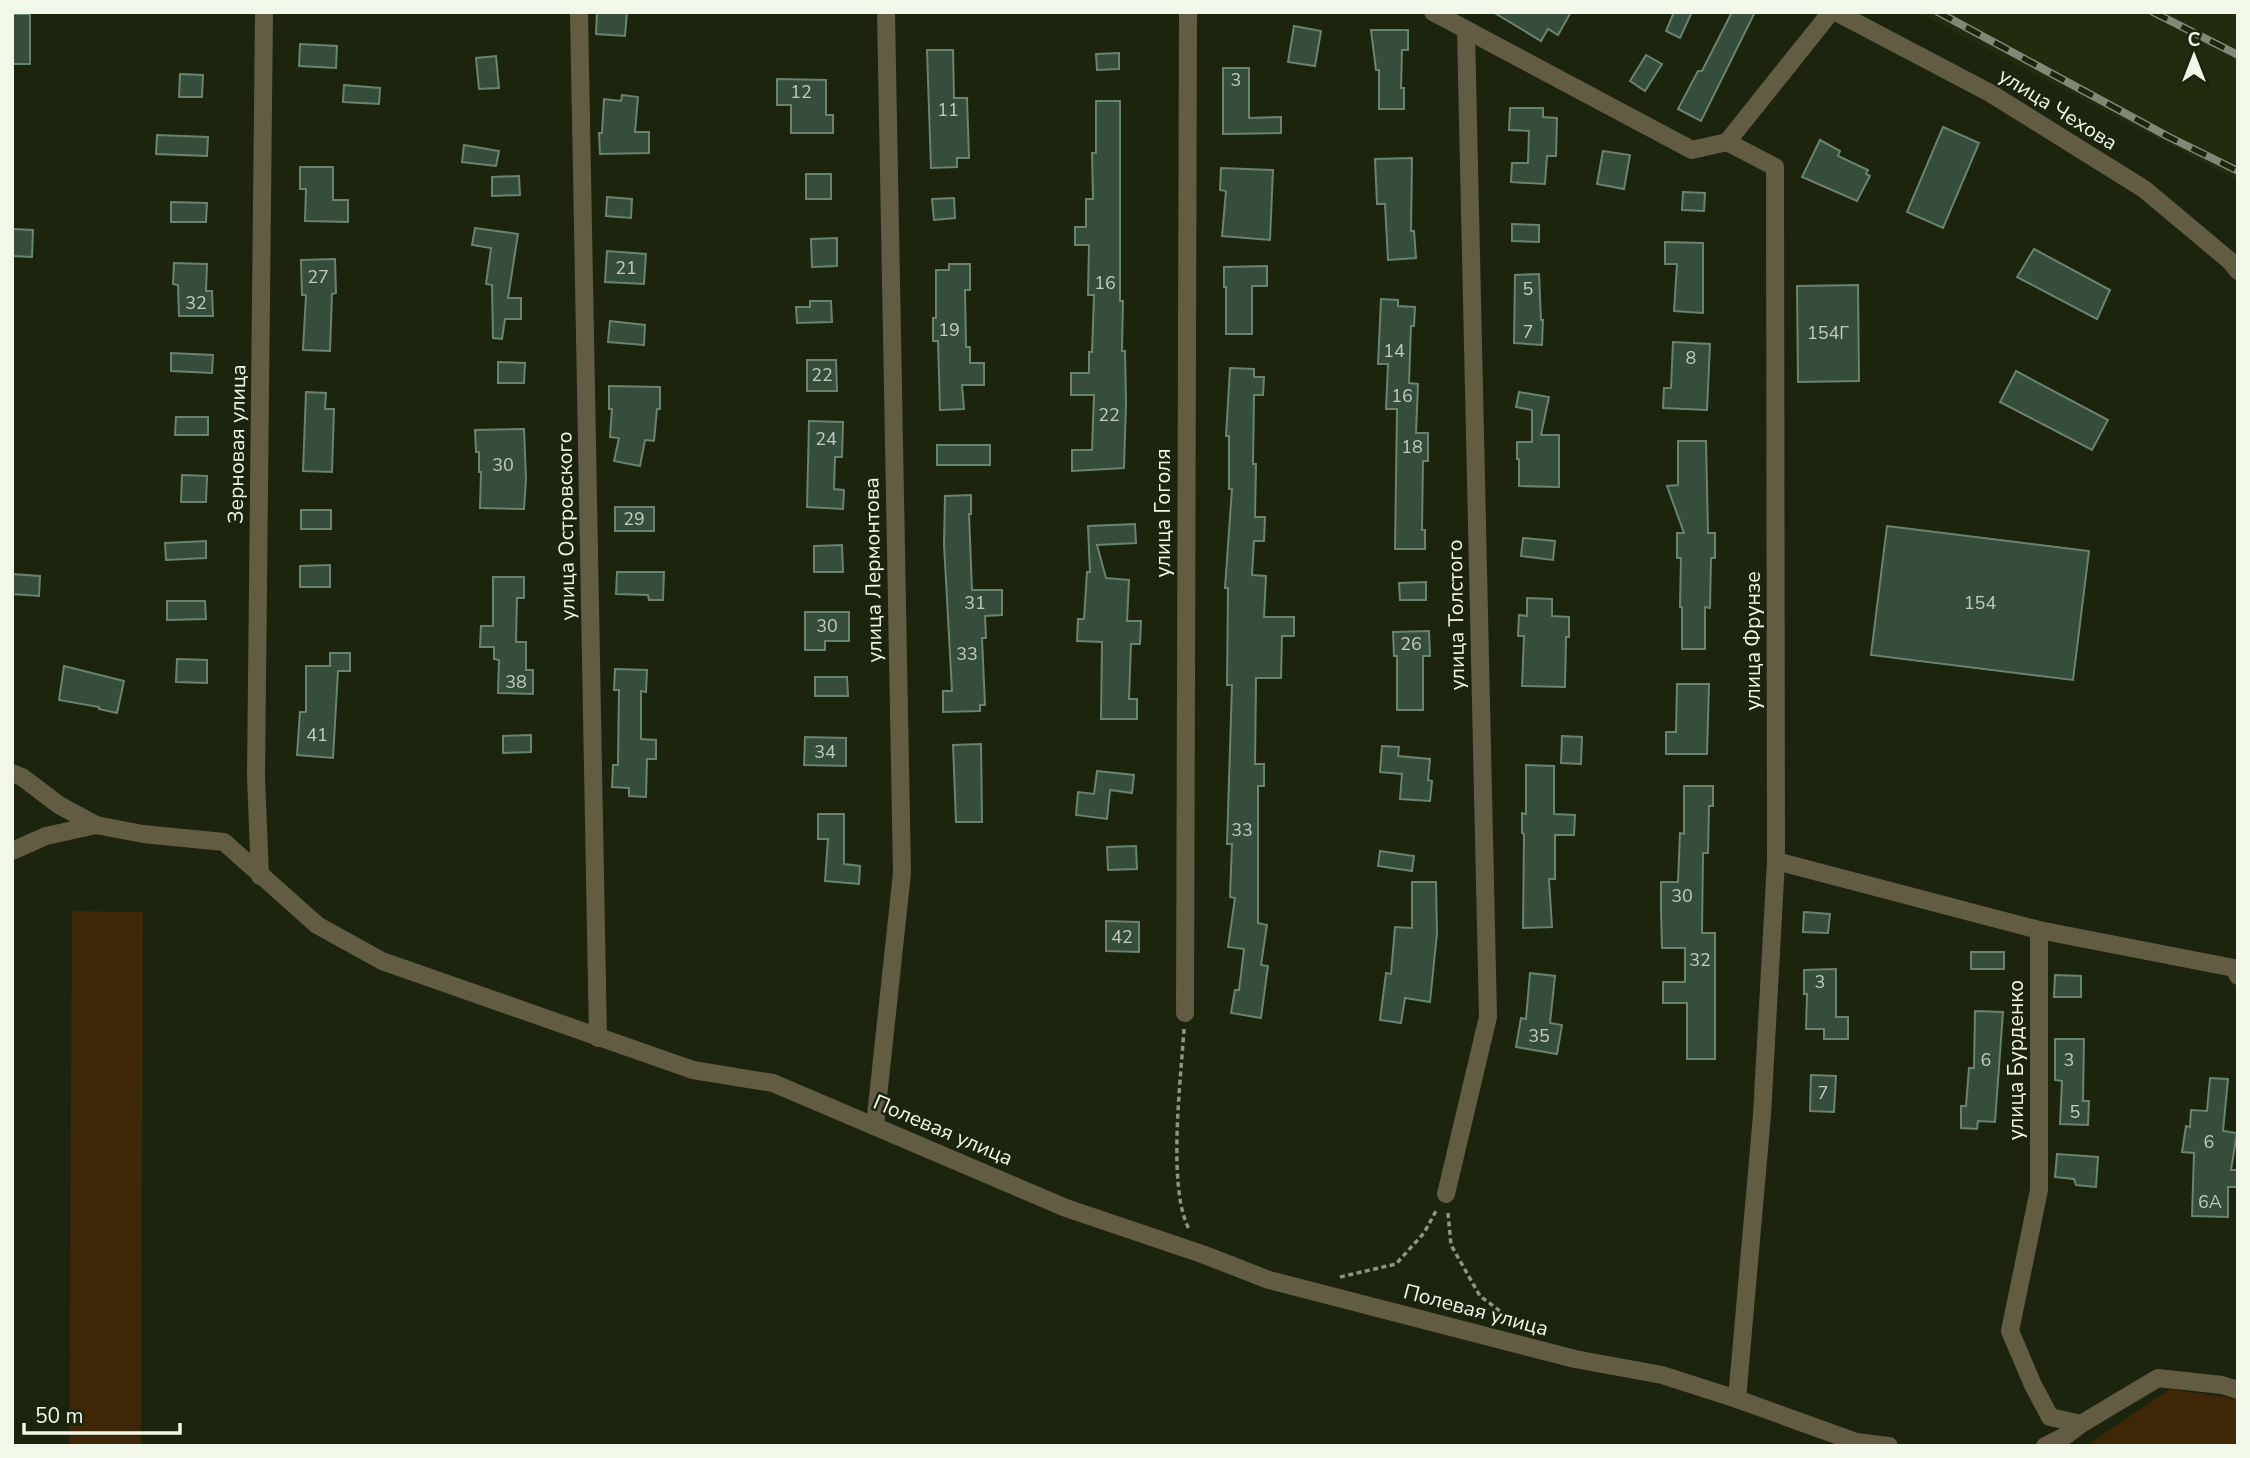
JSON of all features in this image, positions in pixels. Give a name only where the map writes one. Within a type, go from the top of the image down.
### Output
[{"type":"street","name":"Зерновая улица","points":[[260,876],[256,764],[264,12]]},
{"type":"street","name":"улица Островского","points":[[579,12],[598,1038]]},
{"type":"street","name":"улица Лермонтова","points":[[875,1125],[902,873],[886,12]]},
{"type":"street","name":"улица Гоголя","points":[[1185,1013],[1188,12]]},
{"type":"street","points":[[1433,12],[1692,149],[1727,142],[1833,12]]},
{"type":"street","name":"улица Чехова","points":[[1833,12],[1990,93],[2144,189],[2230,261],[2238,271]]},
{"type":"street","name":"улица Толстого","points":[[1446,1194],[1488,1017],[1466,31]]},
{"type":"street","name":"улица Фрунзе","points":[[1727,142],[1775,167],[1776,861],[1762,1115],[1737,1399]]},
{"type":"street","points":[[12,773],[22,777],[59,805],[96,825]]},
{"type":"street","name":"Полевая улица","points":[[12,851],[46,836],[96,825],[143,834],[223,842],[317,925],[382,961],[693,1070],[773,1083],[1066,1208],[1202,1254],[1269,1280],[1575,1359],[1662,1375],[1856,1442],[1889,1446]]},
{"type":"street","points":[[1776,861],[2039,930],[2236,972]]},
{"type":"street","name":"улица Бурденко","points":[[2039,930],[2039,1190],[2010,1331],[2050,1417],[2081,1424]]},
{"type":"street","points":[[2045,1446],[2158,1378],[2222,1385],[2238,1390]]},
{"type":"path","points":[[1185,1013],[1177,1187],[1185,1221],[1202,1254]]},
{"type":"path","points":[[1337,1278],[1396,1265],[1424,1233],[1446,1194]]},
{"type":"path","points":[[1446,1194],[1451,1245],[1480,1296],[1521,1326]]},
{"type":"shaded area","points":[[1916,12],[2238,12],[2238,181]]},
{"type":"shaded area","points":[[72,911],[143,912],[141,1446],[69,1446]]},
{"type":"shaded area","points":[[2170,1389],[2238,1399],[2238,1446],[2093,1446],[2090,1443]]},
{"type":"building","points":[[597,12],[627,12],[625,36],[596,34]]},
{"type":"building","points":[[1493,12],[1571,12],[1558,35],[1548,29],[1541,41]]},
{"type":"building","points":[[1674,12],[1692,12],[1680,38],[1666,31]]},
{"type":"building","points":[[1732,12],[1755,12],[1701,121],[1678,109],[1698,71],[1702,71]]},
{"type":"building","points":[[12,14],[30,14],[30,64],[12,64]]},
{"type":"building","points":[[1294,26],[1321,31],[1315,66],[1288,62]]},
{"type":"building","points":[[1371,30],[1408,30],[1408,50],[1402,50],[1401,88],[1404,88],[1404,109],[1379,109],[1379,70],[1376,70]]},
{"type":"building","points":[[300,44],[337,46],[336,68],[299,66]]},
{"type":"building","points":[[927,50],[953,50],[954,98],[967,98],[969,158],[957,158],[957,167],[931,168]]},
{"type":"building","points":[[1119,53],[1119,69],[1097,70],[1096,54]]},
{"type":"building","points":[[1646,55],[1662,64],[1645,91],[1630,81]]},
{"type":"building","points":[[496,56],[499,88],[479,89],[476,58]]},
{"type":"building","points":[[1223,68],[1249,68],[1249,118],[1281,117],[1281,133],[1223,134]]},
{"type":"building","points":[[180,74],[203,75],[202,97],[179,97]]},
{"type":"building","points":[[777,79],[826,80],[826,115],[833,115],[833,133],[791,133],[791,105],[777,105]]},
{"type":"building","points":[[344,85],[380,88],[379,104],[343,102]]},
{"type":"building","points":[[622,95],[638,97],[635,132],[649,132],[649,153],[600,154],[599,133],[602,133],[604,99],[621,101]]},
{"type":"building","points":[[1096,101],[1120,101],[1120,301],[1123,301],[1122,351],[1125,351],[1126,403],[1124,468],[1072,471],[1072,450],[1092,450],[1094,395],[1071,395],[1071,373],[1089,373],[1089,352],[1092,352],[1094,295],[1088,295],[1089,245],[1075,245],[1075,227],[1086,227],[1086,199],[1093,199],[1092,153],[1096,153]]},
{"type":"building","points":[[1510,108],[1543,108],[1543,117],[1557,118],[1556,156],[1547,156],[1545,184],[1511,182],[1512,163],[1528,163],[1529,131],[1509,130]]},
{"type":"building","points":[[1943,127],[1979,143],[1943,228],[1907,212]]},
{"type":"building","points":[[157,135],[208,137],[207,156],[156,154]]},
{"type":"building","points":[[1820,140],[1840,151],[1838,156],[1868,170],[1866,174],[1870,176],[1857,201],[1802,177]]},
{"type":"building","points":[[464,145],[499,151],[496,166],[462,162]]},
{"type":"building","points":[[1603,151],[1630,155],[1624,189],[1597,184]]},
{"type":"building","points":[[1412,158],[1411,231],[1414,231],[1416,258],[1388,260],[1385,204],[1377,204],[1375,159]]},
{"type":"building","points":[[300,167],[333,167],[333,200],[348,200],[348,222],[305,221],[306,189],[300,189]]},
{"type":"building","points":[[1221,168],[1273,170],[1270,240],[1222,236],[1226,191],[1220,190]]},
{"type":"building","points":[[806,174],[831,174],[831,199],[806,199]]},
{"type":"building","points":[[519,176],[520,195],[492,196],[492,177]]},
{"type":"building","points":[[1683,192],[1705,193],[1704,211],[1682,210]]},
{"type":"building","points":[[607,197],[632,199],[631,218],[606,216]]},
{"type":"building","points":[[954,198],[955,218],[934,220],[932,199]]},
{"type":"building","points":[[171,202],[207,203],[206,222],[171,222]]},
{"type":"building","points":[[1512,224],[1539,225],[1539,242],[1512,241]]},
{"type":"building","points":[[475,228],[518,234],[508,298],[521,298],[521,319],[505,319],[502,339],[493,338],[492,285],[486,284],[491,248],[472,245]]},
{"type":"building","points":[[12,229],[33,230],[32,257],[12,256]]},
{"type":"building","points":[[837,238],[837,266],[812,267],[811,239]]},
{"type":"building","points":[[1665,242],[1703,243],[1703,313],[1674,311],[1677,264],[1665,264]]},
{"type":"building","points":[[2034,249],[2110,290],[2097,319],[2017,277]]},
{"type":"building","points":[[607,251],[646,254],[644,284],[605,282]]},
{"type":"building","points":[[335,259],[336,293],[332,294],[330,351],[303,350],[306,295],[302,295],[301,260]]},
{"type":"building","points":[[174,263],[207,264],[206,291],[212,291],[213,316],[179,316],[178,285],[173,284]]},
{"type":"building","points":[[949,264],[970,264],[970,290],[965,290],[966,347],[970,347],[970,363],[984,363],[984,385],[962,385],[964,409],[940,410],[938,341],[933,341],[933,318],[936,318],[936,270],[949,270]]},
{"type":"building","points":[[1267,266],[1267,286],[1252,286],[1252,334],[1226,334],[1224,267]]},
{"type":"building","points":[[1539,274],[1542,345],[1514,343],[1515,275]]},
{"type":"building","points":[[1858,285],[1859,381],[1798,382],[1797,286]]},
{"type":"building","points":[[1381,299],[1398,300],[1398,306],[1415,307],[1414,326],[1411,326],[1409,383],[1418,384],[1416,433],[1428,433],[1428,461],[1423,461],[1422,530],[1425,530],[1425,549],[1395,549],[1397,409],[1386,409],[1388,364],[1378,364]]},
{"type":"building","points":[[810,301],[831,301],[832,322],[797,323],[796,307],[810,307]]},
{"type":"building","points":[[610,321],[645,325],[644,345],[608,342]]},
{"type":"building","points":[[1673,342],[1710,344],[1707,410],[1663,408],[1664,388],[1671,388]]},
{"type":"building","points":[[171,353],[213,355],[212,373],[171,371]]},
{"type":"building","points":[[807,360],[836,360],[837,391],[807,391]]},
{"type":"building","points":[[498,362],[525,363],[524,383],[498,383]]},
{"type":"building","points":[[1230,368],[1254,369],[1254,377],[1264,377],[1263,395],[1254,395],[1253,464],[1256,464],[1255,517],[1265,517],[1264,541],[1254,541],[1252,575],[1266,576],[1264,617],[1294,617],[1294,636],[1282,636],[1281,678],[1256,678],[1255,764],[1264,764],[1264,786],[1258,786],[1258,923],[1267,925],[1261,965],[1268,966],[1261,1018],[1231,1013],[1235,990],[1239,990],[1244,949],[1228,947],[1235,898],[1230,897],[1232,844],[1227,844],[1232,685],[1227,685],[1228,588],[1225,588],[1232,489],[1229,489],[1229,436],[1226,436]]},
{"type":"building","points":[[2016,371],[2108,420],[2092,450],[2000,402]]},
{"type":"building","points":[[609,386],[660,387],[660,409],[657,409],[654,441],[645,440],[640,466],[614,461],[619,438],[610,437],[612,409],[609,409]]},
{"type":"building","points":[[306,392],[326,393],[325,409],[334,409],[332,472],[303,471]]},
{"type":"building","points":[[1519,392],[1549,397],[1541,435],[1559,435],[1559,487],[1519,486],[1517,442],[1532,442],[1532,410],[1516,407]]},
{"type":"building","points":[[176,417],[208,417],[208,435],[175,435]]},
{"type":"building","points":[[809,421],[843,422],[842,457],[835,457],[834,489],[844,490],[843,509],[807,507]]},
{"type":"building","points":[[524,429],[524,509],[480,508],[481,472],[479,452],[476,452],[475,430]]},
{"type":"building","points":[[1678,441],[1706,441],[1708,533],[1715,533],[1715,558],[1711,558],[1710,608],[1705,607],[1705,649],[1682,649],[1681,558],[1677,558],[1677,533],[1684,533],[1667,486],[1678,485]]},
{"type":"building","points":[[937,445],[990,445],[990,465],[937,465]]},
{"type":"building","points":[[182,475],[207,476],[206,502],[181,502]]},
{"type":"building","points":[[971,495],[969,514],[972,590],[1002,590],[1002,615],[985,616],[986,638],[982,638],[985,705],[980,705],[980,711],[943,712],[943,691],[952,691],[944,544],[945,496]]},
{"type":"building","points":[[615,507],[654,507],[654,531],[615,531]]},
{"type":"building","points":[[301,510],[331,510],[331,529],[301,529]]},
{"type":"building","points":[[1135,524],[1136,543],[1097,545],[1106,578],[1129,580],[1127,621],[1141,621],[1140,644],[1131,644],[1129,699],[1137,699],[1137,719],[1101,719],[1102,642],[1077,641],[1078,619],[1084,619],[1087,572],[1090,572],[1088,526]]},
{"type":"building","points":[[1887,526],[2089,551],[2073,680],[1871,655]]},
{"type":"building","points":[[1523,538],[1555,541],[1553,560],[1521,556]]},
{"type":"building","points":[[206,541],[206,558],[166,560],[165,543]]},
{"type":"building","points":[[842,545],[843,572],[814,572],[814,546]]},
{"type":"building","points":[[330,565],[330,587],[300,587],[300,566]]},
{"type":"building","points":[[617,572],[664,572],[663,600],[649,600],[648,595],[616,594]]},
{"type":"building","points":[[12,574],[40,576],[39,596],[12,594]]},
{"type":"building","points":[[493,577],[524,577],[524,598],[517,598],[516,642],[526,642],[526,670],[533,670],[533,694],[498,693],[499,660],[494,659],[494,647],[480,647],[481,626],[493,626]]},
{"type":"building","points":[[1426,582],[1426,600],[1400,600],[1399,583]]},
{"type":"building","points":[[1527,598],[1552,599],[1552,616],[1569,617],[1565,687],[1522,686],[1524,636],[1518,636],[1519,615],[1527,616]]},
{"type":"building","points":[[167,601],[205,601],[206,619],[167,620]]},
{"type":"building","points":[[805,612],[849,612],[849,641],[825,641],[825,650],[805,650]]},
{"type":"building","points":[[1429,631],[1430,656],[1423,656],[1423,710],[1397,710],[1397,656],[1394,656],[1393,632]]},
{"type":"building","points":[[330,653],[350,653],[350,671],[338,671],[333,758],[297,755],[300,712],[306,712],[306,666],[330,666]]},
{"type":"building","points":[[177,659],[207,660],[207,683],[176,682]]},
{"type":"building","points":[[64,666],[124,681],[117,713],[59,700]]},
{"type":"building","points":[[615,669],[647,670],[646,692],[641,691],[641,739],[656,740],[656,759],[647,759],[646,797],[629,796],[629,788],[612,787],[613,765],[618,765],[619,690],[614,690]]},
{"type":"building","points":[[815,677],[847,677],[848,696],[815,696]]},
{"type":"building","points":[[1677,684],[1709,684],[1707,754],[1666,754],[1666,732],[1676,732]]},
{"type":"building","points":[[531,735],[531,752],[503,753],[503,736]]},
{"type":"building","points":[[1562,736],[1582,737],[1581,764],[1561,763]]},
{"type":"building","points":[[805,737],[846,738],[846,766],[804,765]]},
{"type":"building","points":[[981,744],[982,822],[956,822],[953,745]]},
{"type":"building","points":[[1382,746],[1399,747],[1398,756],[1430,759],[1430,801],[1400,799],[1402,774],[1380,772]]},
{"type":"building","points":[[1526,765],[1554,766],[1554,814],[1575,815],[1574,835],[1555,835],[1555,879],[1549,879],[1552,927],[1523,928],[1522,813],[1526,814]]},
{"type":"building","points":[[1097,771],[1134,775],[1132,793],[1110,790],[1107,819],[1076,815],[1078,792],[1094,794]]},
{"type":"building","points":[[1684,786],[1713,786],[1713,806],[1709,806],[1708,853],[1703,853],[1702,933],[1715,933],[1715,1059],[1687,1059],[1687,1003],[1663,1003],[1663,982],[1685,982],[1685,948],[1662,948],[1661,910],[1661,882],[1678,882],[1680,833],[1684,834]]},
{"type":"building","points":[[818,814],[844,814],[844,864],[860,866],[859,884],[825,881],[828,839],[818,839]]},
{"type":"building","points":[[1136,846],[1137,869],[1108,870],[1107,847]]},
{"type":"building","points":[[1380,851],[1414,856],[1412,871],[1378,866]]},
{"type":"building","points":[[1412,882],[1436,882],[1437,933],[1430,1002],[1405,998],[1401,1023],[1380,1020],[1386,973],[1391,974],[1395,927],[1412,928]]},
{"type":"building","points":[[1804,912],[1830,914],[1828,933],[1803,932]]},
{"type":"building","points":[[1106,921],[1139,922],[1139,952],[1106,951]]},
{"type":"building","points":[[1971,952],[2004,952],[2004,969],[1971,969]]},
{"type":"building","points":[[1836,969],[1836,1017],[1848,1017],[1848,1039],[1824,1039],[1824,1029],[1806,1029],[1807,994],[1804,994],[1804,970]]},
{"type":"building","points":[[1530,973],[1555,976],[1550,1023],[1562,1025],[1557,1054],[1516,1047],[1521,1018],[1526,1019]]},
{"type":"building","points":[[2055,975],[2081,976],[2081,997],[2054,997]]},
{"type":"building","points":[[1975,1011],[2003,1012],[1995,1122],[1978,1121],[1977,1129],[1961,1128],[1961,1106],[1966,1106],[1969,1068],[1974,1068]]},
{"type":"building","points":[[2055,1039],[2084,1039],[2083,1101],[2089,1101],[2088,1125],[2060,1124],[2062,1081],[2055,1080]]},
{"type":"building","points":[[1811,1075],[1836,1076],[1834,1112],[1810,1111]]},
{"type":"building","points":[[2210,1078],[2228,1079],[2223,1131],[2237,1133],[2231,1170],[2238,1170],[2238,1187],[2228,1187],[2228,1217],[2192,1216],[2194,1153],[2182,1152],[2186,1126],[2190,1127],[2191,1110],[2207,1111]]},
{"type":"building","points":[[2057,1154],[2098,1157],[2096,1187],[2076,1185],[2074,1179],[2055,1177]]},
{"type":"railway","points":[[1938,12],[2167,136],[2238,171]]},
{"type":"railway","points":[[2153,12],[2238,55]]}]
